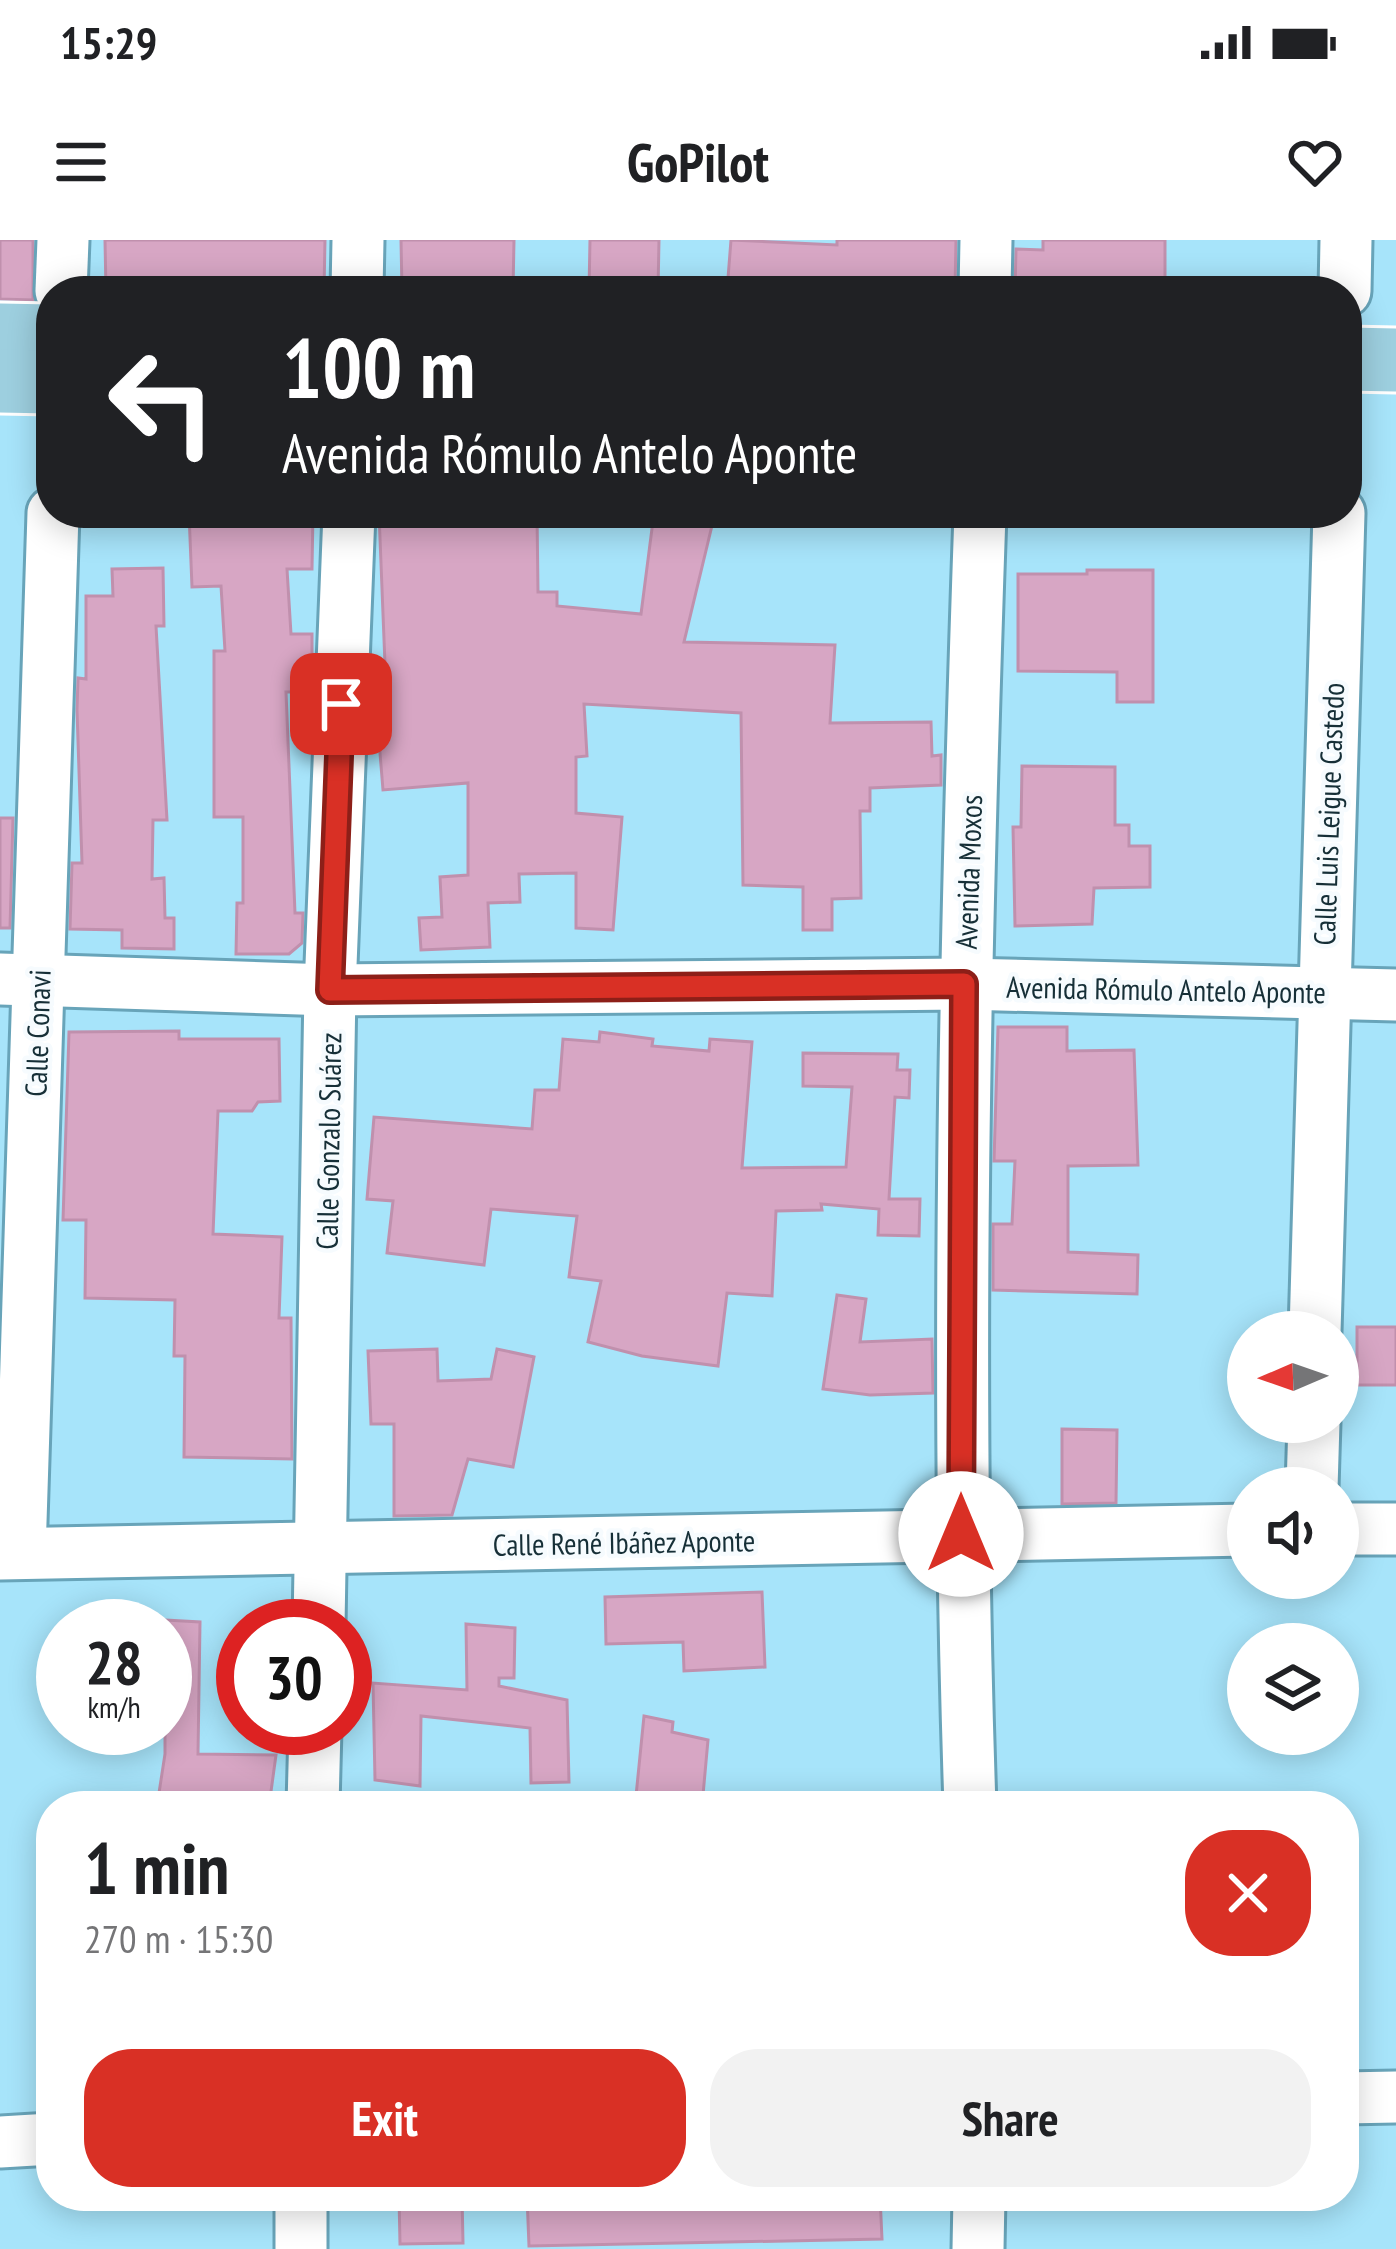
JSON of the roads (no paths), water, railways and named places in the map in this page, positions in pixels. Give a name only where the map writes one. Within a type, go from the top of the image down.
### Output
[{"type":"main road","points":[[0,335],[36,336]]},
{"type":"main road","points":[[1362,359],[1396,360]]},
{"type":"main road","points":[[0,381],[36,382]]},
{"type":"main road","points":[[1362,404],[1396,404]]},
{"type":"street","points":[[62,276],[63,240]]},
{"type":"street","points":[[357,276],[358,240]]},
{"type":"street","points":[[985,276],[986,240]]},
{"type":"street","points":[[1345,276],[1346,240]]},
{"type":"street","name":"Calle Conavi","points":[[10,1554],[20,980],[52,528]]},
{"type":"street","name":"Calle Gonzalo Suárez","points":[[320,1599],[330,990],[348,528]]},
{"type":"street","name":"Avenida Moxos","points":[[970,1791],[961,1534],[964,984],[979,528]]},
{"type":"street","name":"Calle Luis Leigue Castedo","points":[[1316,1311],[1338,528]]},
{"type":"street","name":"Avenida Rómulo Antelo Aponte","points":[[20,980],[330,990],[964,984],[1396,995]]},
{"type":"street","points":[[1359,1529],[1396,1529]]},
{"type":"street","name":"Calle René Ibáñez Aponte","points":[[10,1554],[1227,1530]]},
{"type":"street","points":[[313,1791],[314,1755]]},
{"type":"street","points":[[1359,2097],[1396,2096]]},
{"type":"street","points":[[0,2142],[36,2140]]},
{"type":"street","points":[[301,2249],[302,2211]]},
{"type":"street","points":[[978,2249],[979,2211]]}]
